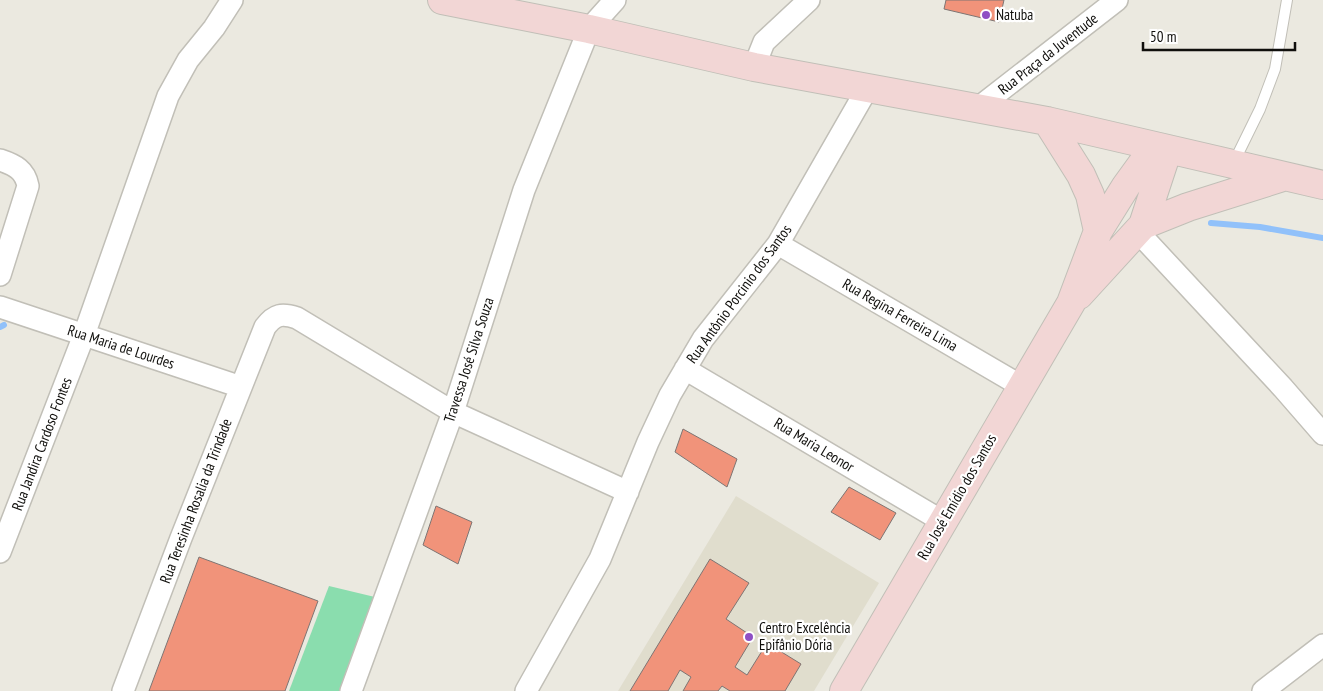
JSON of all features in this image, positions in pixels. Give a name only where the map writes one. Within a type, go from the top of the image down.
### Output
[{"type":"main road","points":[[442,0],[589,29],[754,67],[1048,122],[1323,185]]},
{"type":"main road","points":[[1048,122],[1081,175],[1090,195],[1098,231]]},
{"type":"main road","points":[[1140,228],[1162,147]]},
{"type":"main road","points":[[1072,303],[1098,231],[1130,179],[1162,147]]},
{"type":"main road","points":[[1072,303],[1140,228],[1188,207],[1284,176]]},
{"type":"main road","name":"Rua José Emídio dos Santos","points":[[850,688],[942,521],[1072,303]]},
{"type":"street","name":"Rua Jandira Cardoso Fontes","points":[[0,552],[84,335],[168,96],[188,60],[214,28],[232,0]]},
{"type":"street","name":"Travessa José Silva Souza","points":[[351,691],[453,412],[524,190],[589,29],[615,0]]},
{"type":"street","points":[[754,67],[764,42],[809,0]]},
{"type":"street","name":"Rua Praça da Juventude","points":[[978,108],[1117,0]]},
{"type":"street","name":"Rua Antônio Porcinio dos Santos","points":[[526,691],[600,559],[648,442],[685,369],[715,322],[737,298],[778,244],[867,89]]},
{"type":"street","points":[[0,160],[19,168],[26,176],[28,186],[0,274]]},
{"type":"street","points":[[1140,228],[1323,434]]},
{"type":"street","name":"Rua Regina Ferreira Lima","points":[[778,244],[1021,386]]},
{"type":"street","name":"Rua Maria de Lourdes","points":[[0,307],[241,387]]},
{"type":"street","name":"Rua Teresinha Rosalia da Trindade","points":[[123,691],[181,538],[265,327],[276,316],[282,314],[297,318],[453,412]]},
{"type":"street","name":"Rua Maria Leonor","points":[[685,369],[942,521]]},
{"type":"street","points":[[453,412],[628,492]]},
{"type":"street","points":[[1263,691],[1323,645]]},
{"type":"lane","points":[[1233,165],[1260,109],[1275,69],[1287,0]]},
{"type":"shaded area","name":"Centro Excelência Epifânio Dória","points":[[736,496],[879,583],[814,691],[618,691]]},
{"type":"green space","points":[[329,586],[379,598],[344,691],[289,691]]},
{"type":"building","name":"Natuba","points":[[946,0],[1004,0],[999,22],[944,9]]},
{"type":"building","points":[[683,429],[737,459],[727,487],[675,452]]},
{"type":"building","points":[[849,487],[896,513],[880,540],[831,512]]},
{"type":"building","points":[[436,506],[472,522],[458,564],[423,545]]},
{"type":"building","points":[[199,557],[318,601],[285,691],[149,691]]},
{"type":"building","points":[[710,559],[749,583],[726,619],[753,637],[735,667],[747,675],[767,643],[801,664],[785,691],[730,691],[722,686],[718,691],[683,691],[691,677],[680,670],[668,691],[630,691]]},
{"type":"waterway","points":[[1211,223],[1260,227],[1323,238]]},
{"type":"waterway","points":[[0,327],[4,325]]},
{"type":"place","name":"Natuba","points":[[986,15]]},
{"type":"place","name":"Centro Excelência Epifânio Dória","points":[[749,637]]}]
